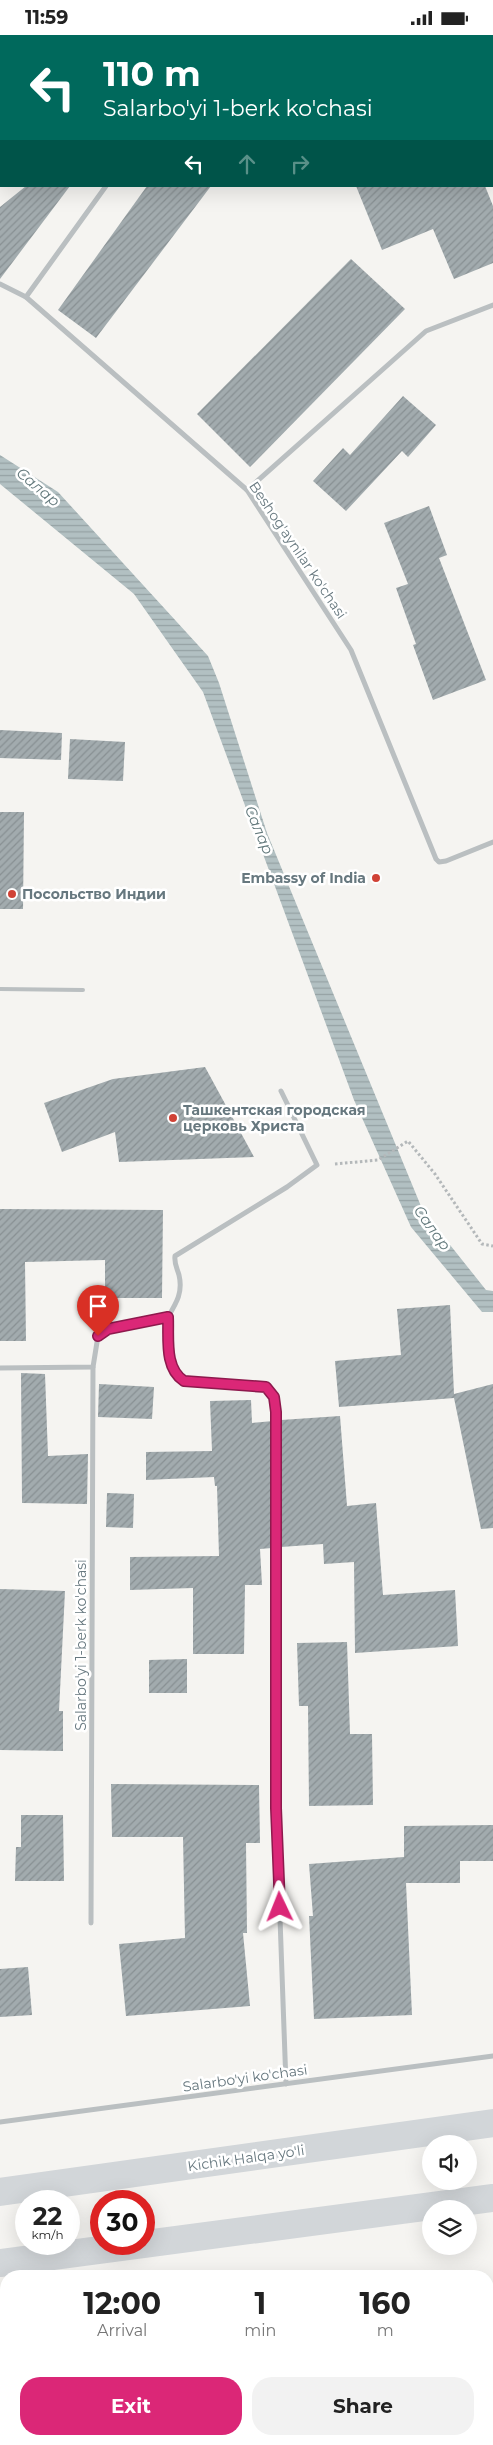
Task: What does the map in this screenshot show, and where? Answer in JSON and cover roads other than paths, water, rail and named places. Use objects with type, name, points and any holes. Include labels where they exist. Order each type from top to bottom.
[{"type":"highway","name":"Kichik Halqa yo'li","points":[[0,2192],[493,2123]]},
{"type":"highway","points":[[0,2263],[493,2198]]},
{"type":"street","points":[[26,297],[105,187]]},
{"type":"street","name":"Beshog'aynilar ko'chasi","points":[[0,284],[26,297],[247,490],[351,650],[436,859],[439,862],[446,861],[493,842]]},
{"type":"street","points":[[247,490],[426,331],[493,305]]},
{"type":"street","points":[[281,1091],[317,1165],[287,1187],[175,1256],[174,1263],[179,1276],[181,1295],[168,1317],[170,1366],[177,1377],[184,1381],[266,1387],[274,1397],[276,1412],[276,1808],[286,2083]]},
{"type":"street","name":"Salarbo'yi 1-berk ko'chasi","points":[[91,1923],[93,1367],[98,1336],[108,1329],[168,1317]]},
{"type":"street","points":[[0,1368],[93,1367]]},
{"type":"street","name":"Salarbo'yi ko'chasi","points":[[0,2122],[493,2056]]},
{"type":"lane","points":[[0,989],[83,990]]},
{"type":"water","name":"Салар","points":[[0,455],[58,492],[208,656],[219,683],[267,833],[423,1211],[486,1290],[493,1291],[493,1312],[482,1312],[411,1227],[354,1100],[203,692],[134,594],[0,484]]},
{"type":"place","name":"Embassy of India","points":[[376,878]]},
{"type":"place","name":"Посольство Индии","points":[[12,894]]},
{"type":"place","name":"Ташкентская городская церковь Христа","points":[[173,1118]]}]
